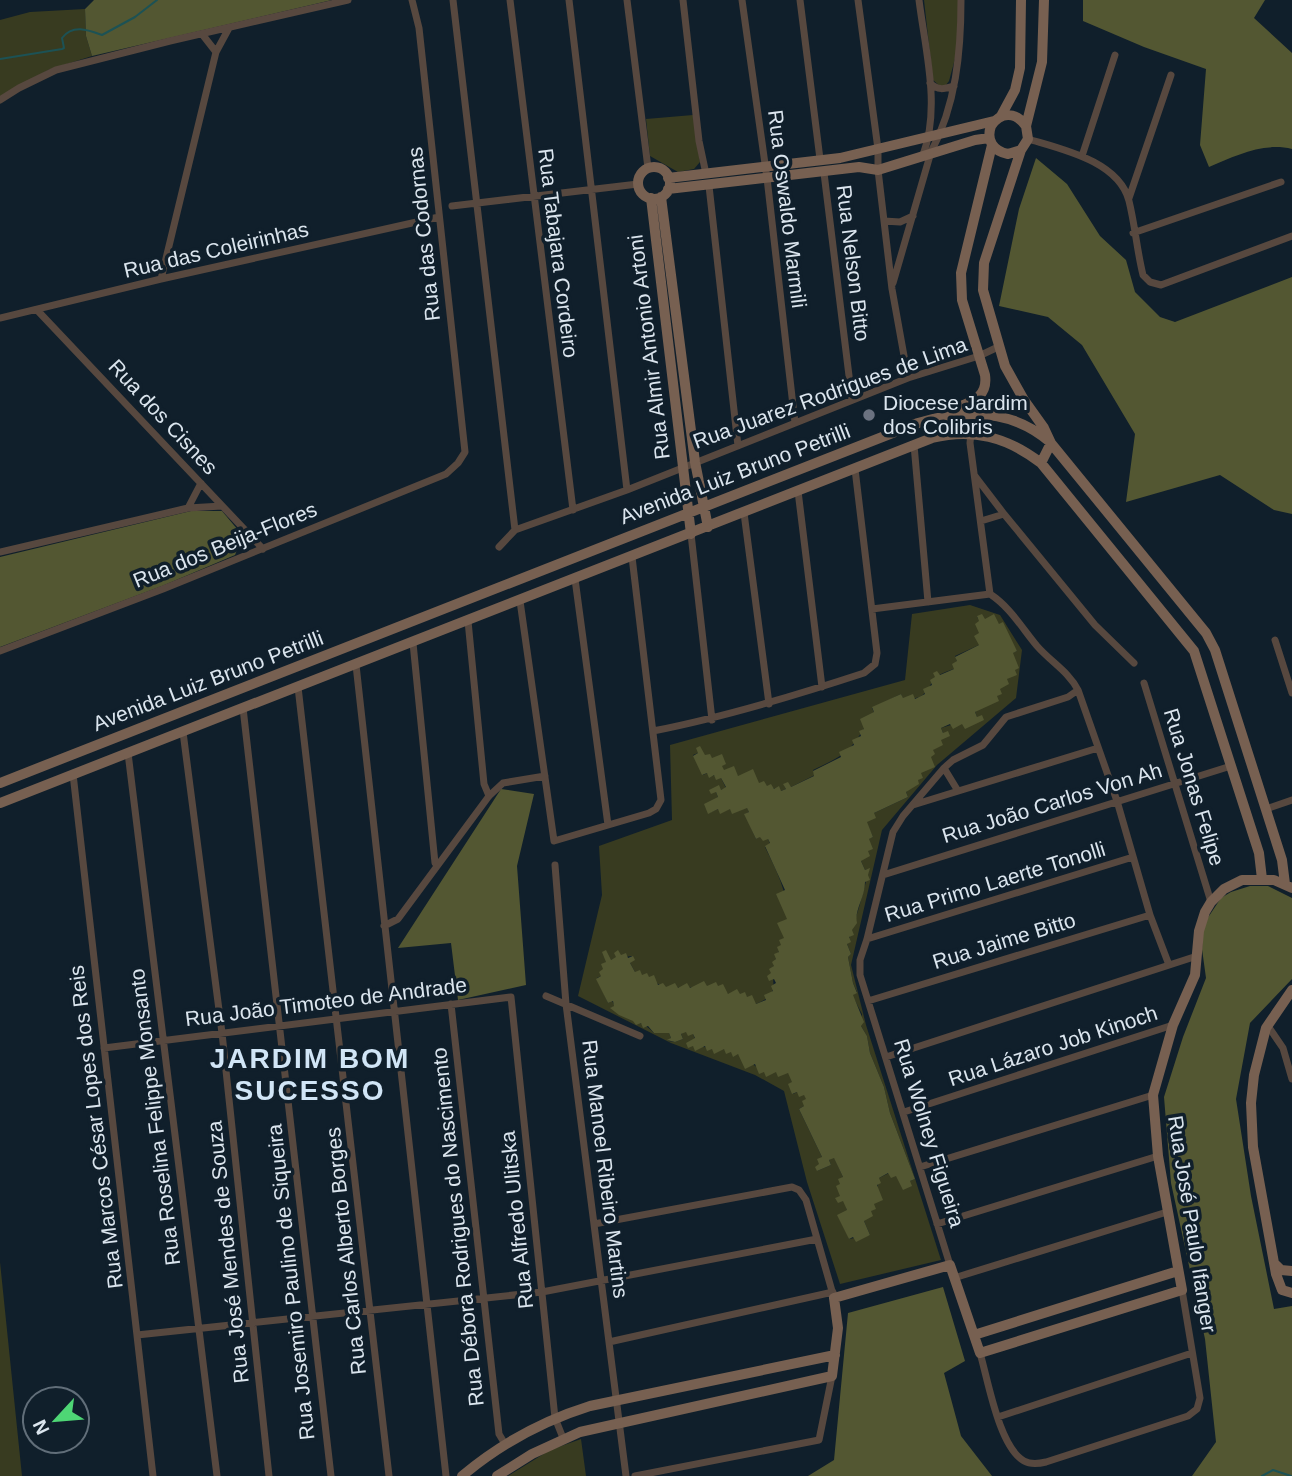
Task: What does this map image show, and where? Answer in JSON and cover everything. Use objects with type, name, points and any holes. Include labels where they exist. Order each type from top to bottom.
[{"type":"main road","points":[[935,418],[981,396],[986,381],[960,288],[961,273],[990,141],[989,132],[1015,90],[1020,68],[1021,0]]},
{"type":"main road","points":[[1041,463],[1051,443],[1005,366],[983,290],[982,272],[1021,150],[1028,139],[1026,126],[1042,62],[1045,0]]},
{"type":"main road","points":[[662,190],[706,174],[840,158],[998,118],[1018,117],[1026,126]]},
{"type":"main road","points":[[662,190],[658,167],[648,168],[640,174],[638,184],[642,193],[859,167],[878,170],[975,139],[990,141],[996,150],[1008,154],[1021,150]]},
{"type":"main road","name":"Rua Almir Antonio Artoni","points":[[662,190],[695,462],[708,527]]},
{"type":"main road","name":"Rua Almir Antonio Artoni","points":[[662,190],[682,467],[691,534]]},
{"type":"main road","name":"Avenida Luiz Bruno Petrilli","points":[[0,783],[825,459],[935,418],[977,412],[995,414],[1030,428],[1051,443],[1206,633],[1215,650],[1285,868],[1288,886]]},
{"type":"main road","name":"Avenida Luiz Bruno Petrilli","points":[[0,803],[914,445],[950,434],[971,433],[1015,446],[1041,463],[1189,643],[1198,659],[1259,853],[1262,878]]},
{"type":"main road","points":[[825,459],[831,478]]},
{"type":"main road","points":[[1189,643],[1206,633]]},
{"type":"main road","points":[[276,696],[272,691],[273,683],[314,667],[321,658]]},
{"type":"main road","points":[[253,684],[267,686],[266,695],[261,702]]},
{"type":"main road","points":[[1230,764],[1238,757],[1249,757]]},
{"type":"main road","points":[[1247,816],[1266,809]]},
{"type":"main road","points":[[1211,902],[1242,880],[1262,878],[1288,886]]},
{"type":"main road","name":"Rua José Paulo Ifanger","points":[[1182,1290],[1158,1156],[1153,1095],[1173,1025],[1195,975],[1201,921],[1211,902]]},
{"type":"main road","points":[[1290,1292],[1279,1284],[1251,1128],[1254,1075],[1268,1026],[1292,990]]},
{"type":"main road","points":[[497,1476],[563,1438],[619,1422],[832,1376],[838,1328],[834,1295],[950,1265]]},
{"type":"main road","name":"Rua Wolney Figueira","points":[[950,1265],[980,1353]]},
{"type":"main road","points":[[1276,1265],[1281,1270],[1292,1271]]},
{"type":"main road","points":[[974,1335],[1178,1271]]},
{"type":"main road","points":[[1290,1292],[1287,1284],[1292,1277]]},
{"type":"main road","points":[[980,1353],[1182,1290]]},
{"type":"main road","points":[[462,1476],[505,1444],[555,1418],[590,1406],[835,1355]]},
{"type":"street","points":[[0,100],[56,70],[348,0]]},
{"type":"street","name":"Rua das Codornas","points":[[412,0],[419,28],[465,452],[458,463]]},
{"type":"street","points":[[453,0],[516,530],[499,547]]},
{"type":"street","name":"Rua Tabajara Cordeiro","points":[[510,0],[573,510]]},
{"type":"street","points":[[569,0],[627,491]]},
{"type":"street","points":[[627,0],[648,168]]},
{"type":"street","points":[[683,0],[699,141],[706,174]]},
{"type":"street","name":"Rua Oswaldo Marmili","points":[[742,0],[767,178],[795,423]]},
{"type":"street","name":"Rua Nelson Bitto","points":[[800,0],[820,159]]},
{"type":"street","points":[[858,0],[878,149],[892,289],[908,378]]},
{"type":"street","points":[[919,0],[935,135]]},
{"type":"street","points":[[892,289],[927,154],[954,86],[961,39],[961,0]]},
{"type":"street","points":[[160,279],[216,52],[229,28]]},
{"type":"street","points":[[202,34],[216,52]]},
{"type":"street","points":[[1082,156],[1115,55]]},
{"type":"street","points":[[1171,75],[1129,198],[1133,233],[1143,275],[1150,282],[1161,285],[1292,236]]},
{"type":"street","points":[[930,83],[935,89],[954,86]]},
{"type":"street","points":[[1028,139],[1082,156],[1112,174],[1129,198]]},
{"type":"street","name":"Rua Nelson Bitto","points":[[824,173],[852,400]]},
{"type":"street","points":[[1133,233],[1281,182]]},
{"type":"street","points":[[452,206],[638,184]]},
{"type":"street","points":[[709,186],[738,446]]},
{"type":"street","points":[[884,221],[900,222],[913,216]]},
{"type":"street","name":"Rua das Coleirinhas","points":[[0,318],[160,279],[439,217]]},
{"type":"street","name":"Rua dos Cisnes","points":[[37,310],[263,549]]},
{"type":"street","name":"Rua Juarez Rodrigues de Lima","points":[[516,530],[627,491],[908,378],[979,356],[998,347]]},
{"type":"street","points":[[971,433],[989,594]]},
{"type":"street","points":[[914,445],[928,602]]},
{"type":"street","name":"Rua dos Beija-Flores","points":[[0,651],[263,549],[446,474],[458,463]]},
{"type":"street","points":[[653,731],[712,720],[769,704],[867,672],[875,664],[877,653],[855,469]]},
{"type":"street","points":[[974,475],[1095,625],[1134,663]]},
{"type":"street","points":[[188,508],[201,483]]},
{"type":"street","points":[[798,491],[821,687]]},
{"type":"street","points":[[0,552],[188,508],[222,506]]},
{"type":"street","points":[[744,513],[769,704]]},
{"type":"street","points":[[981,521],[1004,514]]},
{"type":"street","points":[[691,534],[712,720]]},
{"type":"street","points":[[520,601],[554,841],[649,813],[661,800],[632,557]]},
{"type":"street","points":[[575,579],[608,825]]},
{"type":"street","points":[[872,609],[989,594],[1002,602],[1039,649],[1073,679],[1117,801],[1150,915],[1169,965]]},
{"type":"street","points":[[468,621],[484,784],[489,796]]},
{"type":"street","points":[[1275,640],[1292,693]]},
{"type":"street","points":[[412,643],[435,863],[438,865]]},
{"type":"street","points":[[356,665],[446,1476]]},
{"type":"street","name":"Rua Jonas Felipe","points":[[1144,683],[1211,902]]},
{"type":"street","name":"Rua Carlos Alberto Borges","points":[[298,687],[389,1476]]},
{"type":"street","name":"Rua Wolney Figueira","points":[[950,1265],[867,1000],[860,975],[860,960],[893,832],[913,805],[944,768],[953,760],[983,745],[1006,717],[1069,697],[1078,690]]},
{"type":"street","name":"Rua Josemiro Paulino de Siqueira","points":[[243,708],[331,1476]]},
{"type":"street","name":"Rua José Mendes de Souza","points":[[183,732],[222,1033],[269,1476]]},
{"type":"street","points":[[913,805],[1098,748]]},
{"type":"street","name":"Rua Roselina Felippe Monsanto","points":[[128,753],[217,1476]]},
{"type":"street","name":"Rua João Carlos Von Ah","points":[[883,875],[1230,764]]},
{"type":"street","points":[[944,768],[958,791]]},
{"type":"street","name":"Rua Marcos César Lopes dos Reis","points":[[73,774],[153,1476]]},
{"type":"street","points":[[384,926],[398,919],[489,796],[503,783],[545,776]]},
{"type":"street","points":[[1266,809],[1292,800]]},
{"type":"street","name":"Rua Primo Laerte Tonolli","points":[[867,939],[1133,857]]},
{"type":"street","name":"Rua Manoel Ribeiro Martins","points":[[555,865],[566,1004],[626,1476]]},
{"type":"street","name":"Rua Jaime Bitto","points":[[867,1000],[1150,915]]},
{"type":"street","points":[[886,1057],[1197,956]]},
{"type":"street","points":[[546,996],[640,1036]]},
{"type":"street","name":"Rua João Timoteo de Andrade","points":[[104,1048],[511,997]]},
{"type":"street","name":"Rua Alfredo Ulitska","points":[[511,997],[555,1418],[563,1438]]},
{"type":"street","name":"Rua Débora Rodrigues do Nascimento","points":[[451,1004],[499,1434],[505,1444]]},
{"type":"street","name":"Rua Lázaro Job Kinoch","points":[[904,1112],[1173,1025]]},
{"type":"street","points":[[1268,1026],[1283,1048],[1292,1079]]},
{"type":"street","points":[[920,1167],[1153,1095]]},
{"type":"street","points":[[937,1224],[1158,1156]]},
{"type":"street","points":[[594,1224],[789,1186],[802,1193],[806,1200],[834,1295],[609,1342]]},
{"type":"street","points":[[954,1278],[1167,1212]]},
{"type":"street","points":[[137,1335],[542,1292],[817,1239]]},
{"type":"street","name":"Rua José Paulo Ifanger","points":[[1032,1464],[1046,1462],[1188,1416],[1197,1409],[1200,1398],[1182,1290]]},
{"type":"street","name":"Rua Wolney Figueira","points":[[980,1353],[998,1417],[1011,1447],[1019,1457],[1032,1464]]},
{"type":"street","points":[[998,1417],[1192,1353]]},
{"type":"street","points":[[635,1476],[819,1440],[832,1376]]},
{"type":"green space","points":[[94,0],[332,0],[92,56],[86,36],[85,9]]},
{"type":"green space","points":[[924,0],[959,0],[959,44],[949,81],[941,87],[933,80]]},
{"type":"green space","points":[[1083,0],[1265,0],[1254,18],[1292,53],[1292,149],[1260,149],[1209,167],[1200,145],[1206,69],[1083,21]]},
{"type":"green space","points":[[85,9],[86,36],[92,56],[48,70],[0,98],[0,20],[30,12]]},
{"type":"green space","points":[[693,115],[700,162],[694,169],[678,172],[650,156],[646,119]]},
{"type":"green space","points":[[1036,158],[1067,184],[1100,236],[1126,260],[1135,292],[1160,317],[1175,322],[1292,277],[1292,514],[1274,510],[1220,475],[1126,502],[1135,434],[1082,345],[1048,317],[999,306],[1019,209]]},
{"type":"green space","points":[[191,511],[222,511],[243,536],[235,555],[162,586],[0,647],[0,557]]},
{"type":"green space","points":[[970,605],[1000,615],[1022,650],[1016,698],[937,765],[882,830],[851,965],[866,1025],[941,1260],[840,1284],[807,1182],[784,1091],[755,1075],[671,1043],[578,996],[602,895],[599,846],[672,820],[670,745],[905,680],[912,614]],"holes":[[[977,617],[999,624],[1017,651],[1012,653],[1014,670],[999,689],[997,696],[975,712],[977,717],[941,728],[943,733],[906,792],[908,797],[874,813],[866,822],[873,837],[868,839],[868,851],[861,861],[865,870],[869,869],[847,944],[857,992],[852,995],[862,1014],[861,1026],[867,1036],[890,1113],[915,1179],[910,1181],[889,1173],[879,1178],[874,1204],[864,1221],[870,1235],[849,1239],[848,1213],[842,1190],[843,1177],[834,1157],[829,1160],[831,1165],[817,1171],[822,1157],[799,1109],[807,1099],[804,1094],[793,1094],[793,1082],[788,1072],[764,1072],[738,1054],[724,1049],[693,1046],[693,1034],[686,1031],[681,1034],[683,1039],[668,1041],[671,1038],[669,1033],[654,1033],[611,1008],[615,1006],[612,1001],[608,1003],[597,978],[601,976],[606,962],[632,956],[630,963],[635,972],[666,988],[718,987],[728,994],[747,997],[756,1004],[769,996],[773,988],[774,965],[787,927],[784,892],[765,847],[770,844],[768,839],[761,836],[756,839],[745,814],[749,812],[747,807],[718,809],[709,813],[718,797],[716,792],[726,788],[721,778],[707,773],[703,775],[693,755],[698,753],[712,758],[724,771],[781,791],[786,789],[784,785],[791,787],[815,775],[813,770],[850,748],[874,712],[872,708],[901,694],[903,699],[919,697],[936,677],[954,669],[957,661],[955,656],[979,645],[980,621]]]},
{"type":"green space","points":[[982,614],[985,619],[994,614],[999,624],[1003,622],[1017,651],[1013,653],[1019,668],[1015,670],[1017,675],[1007,679],[1009,684],[1000,689],[1002,694],[997,696],[999,701],[975,712],[977,717],[982,715],[984,720],[965,729],[962,724],[953,729],[950,724],[941,728],[943,733],[948,731],[950,736],[941,740],[943,745],[933,750],[935,754],[931,757],[935,767],[921,773],[923,778],[918,780],[919,784],[906,792],[908,797],[874,813],[876,818],[867,822],[873,837],[869,839],[873,849],[868,851],[870,856],[861,861],[865,870],[870,868],[870,880],[865,882],[857,923],[852,930],[854,935],[849,937],[851,942],[847,944],[857,993],[853,995],[864,1022],[861,1026],[884,1087],[890,1113],[915,1179],[910,1181],[912,1186],[903,1190],[896,1176],[891,1178],[888,1173],[879,1178],[881,1183],[877,1185],[883,1200],[874,1204],[876,1209],[871,1211],[873,1216],[864,1221],[870,1235],[856,1242],[853,1237],[849,1239],[837,1215],[847,1210],[843,1201],[838,1203],[835,1198],[840,1196],[836,1186],[840,1184],[838,1179],[843,1177],[834,1158],[829,1160],[831,1165],[817,1171],[817,1159],[822,1157],[799,1109],[804,1106],[802,1101],[806,1099],[804,1095],[799,1097],[797,1092],[792,1094],[788,1084],[792,1082],[788,1073],[778,1077],[776,1072],[766,1077],[764,1072],[759,1074],[755,1064],[745,1069],[738,1054],[733,1057],[731,1052],[726,1054],[724,1049],[714,1054],[712,1049],[707,1051],[705,1046],[695,1051],[693,1046],[688,1048],[686,1043],[695,1038],[693,1034],[681,1034],[683,1039],[675,1042],[667,1040],[671,1038],[669,1033],[654,1033],[648,1026],[643,1028],[641,1023],[636,1025],[610,1008],[614,1006],[613,1001],[608,1003],[596,979],[601,976],[601,964],[606,962],[602,952],[606,950],[611,960],[616,957],[614,953],[618,950],[621,955],[626,953],[628,958],[633,956],[635,960],[630,963],[635,972],[640,970],[642,975],[647,973],[649,977],[654,975],[658,985],[663,983],[666,987],[675,983],[678,988],[687,983],[690,988],[704,981],[707,986],[716,982],[718,986],[723,984],[728,994],[737,989],[740,994],[745,992],[747,997],[752,995],[756,1004],[766,1000],[764,995],[773,991],[771,986],[776,983],[774,979],[769,981],[769,969],[774,966],[774,954],[779,952],[779,940],[784,938],[777,923],[787,919],[776,894],[785,890],[765,846],[770,843],[768,839],[756,839],[744,814],[749,812],[747,808],[732,814],[730,809],[720,814],[718,809],[708,814],[704,804],[718,797],[716,792],[711,794],[709,790],[719,785],[721,790],[726,787],[721,778],[716,780],[714,775],[709,778],[707,773],[702,775],[693,756],[698,753],[696,748],[700,746],[705,755],[710,754],[712,758],[722,754],[726,764],[722,766],[724,770],[734,766],[738,776],[753,769],[759,783],[764,781],[774,789],[779,786],[781,791],[786,789],[783,784],[788,782],[791,787],[814,776],[813,771],[841,757],[839,752],[854,745],[852,740],[861,736],[859,731],[864,729],[860,719],[874,712],[872,707],[901,694],[903,698],[913,694],[915,699],[925,694],[923,689],[932,685],[930,680],[935,677],[933,673],[937,671],[940,675],[954,669],[952,664],[957,661],[955,657],[979,645],[974,636],[979,633],[975,624],[979,621],[977,616]]},
{"type":"green space","points":[[501,789],[534,794],[517,866],[526,985],[458,1000],[451,943],[398,948]]},
{"type":"green space","points":[[1250,886],[1268,886],[1292,898],[1292,979],[1250,1023],[1236,1099],[1251,1196],[1274,1309],[1292,1306],[1292,1476],[1192,1476],[1216,1442],[1205,1339],[1171,1183],[1164,1097],[1206,978],[1202,949],[1207,919],[1221,898]]},
{"type":"green space","points":[[0,1262],[22,1476],[0,1476]]},
{"type":"green space","points":[[943,1287],[965,1361],[944,1373],[961,1436],[992,1476],[808,1476],[834,1460],[848,1313]]},
{"type":"green space","points":[[581,1439],[586,1476],[508,1476],[550,1450]]},
{"type":"waterway","points":[[0,59],[62,49],[62,38],[71,31],[86,30],[102,35],[135,17],[157,0]]},
{"type":"waterway","points":[[1262,1476],[1273,1470],[1291,1476]]},
{"type":"place","name":"Diocese Jardim dos Colibris","points":[[869,415]]},
{"type":"district","name":"JARDIM BOM SUCESSO","points":[[310,1074]]}]
